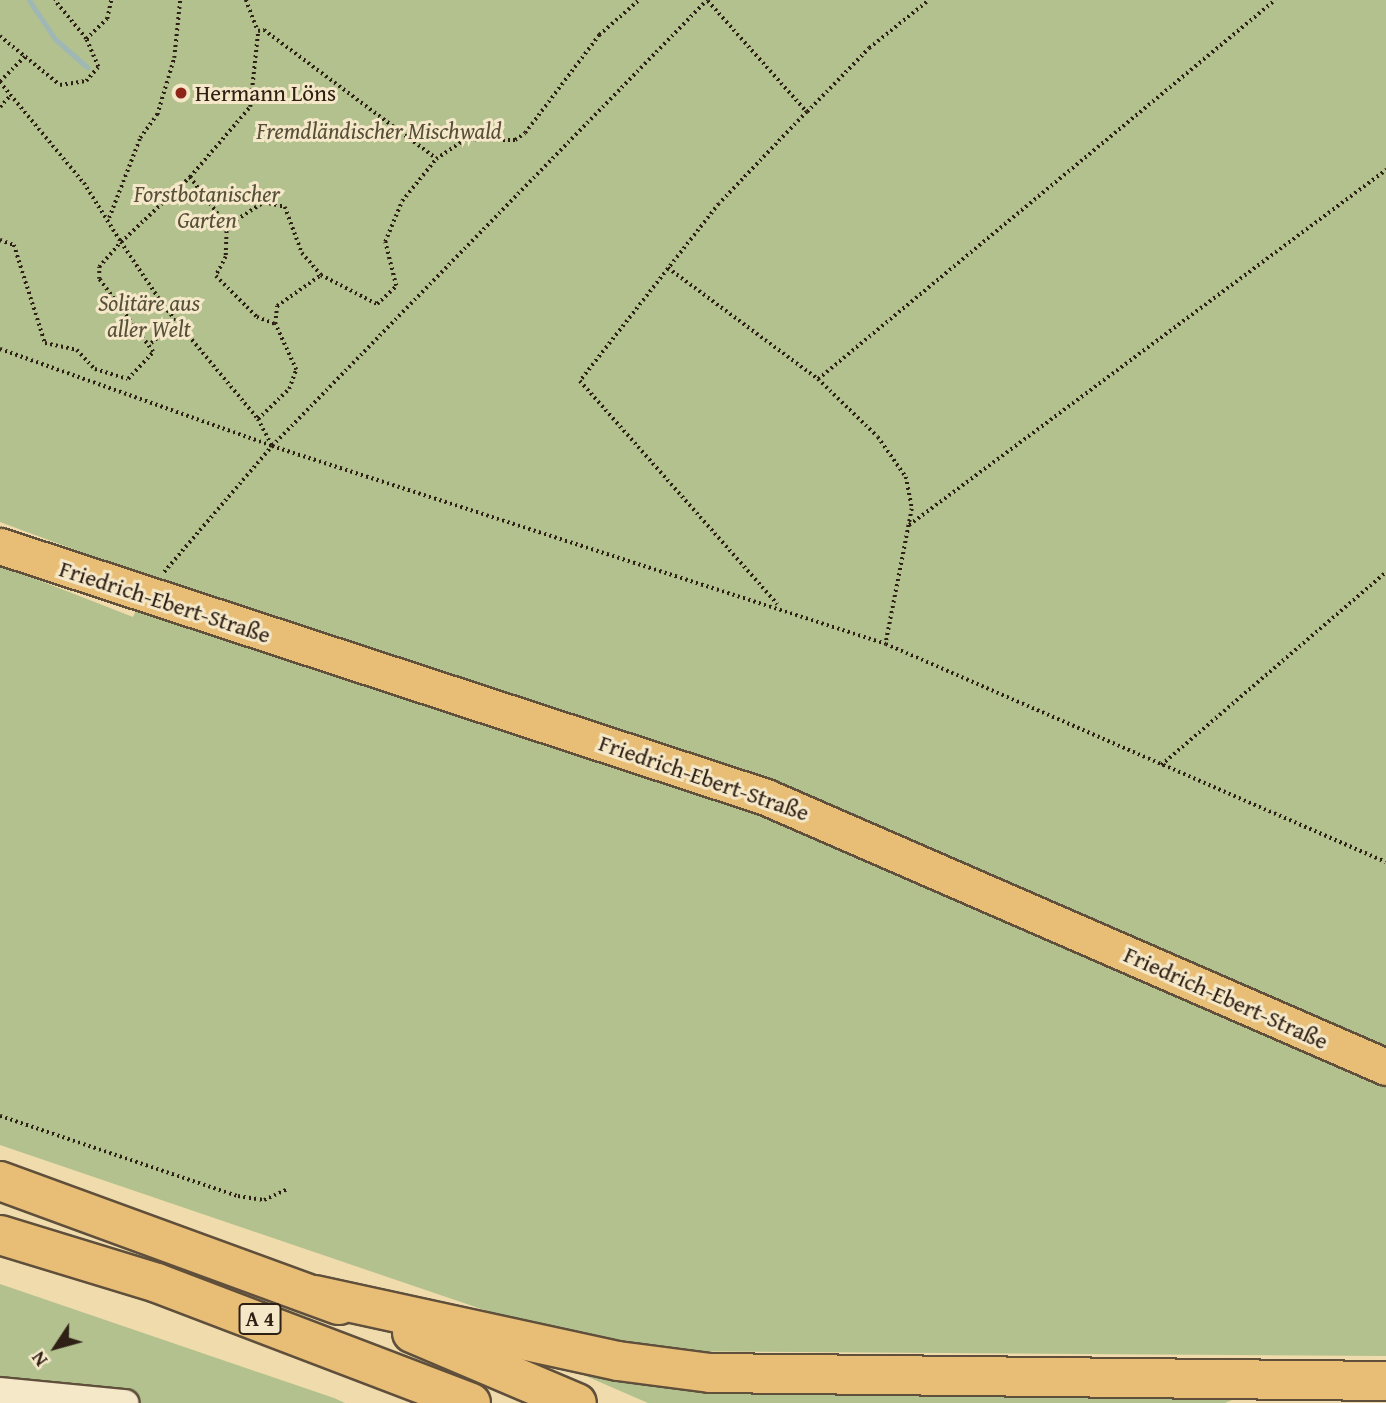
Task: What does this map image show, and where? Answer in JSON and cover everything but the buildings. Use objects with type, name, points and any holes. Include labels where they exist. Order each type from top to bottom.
[{"type":"highway","name":"A 4","points":[[0,1181],[315,1295],[577,1403]]},
{"type":"highway","name":"A 4","points":[[0,1235],[271,1324],[471,1403]]},
{"type":"highway","points":[[44,1248],[163,1310],[394,1400]]},
{"type":"highway","points":[[315,1295],[618,1361],[710,1373],[1386,1381]]},
{"type":"highway","points":[[1297,1403],[1379,1403]]},
{"type":"main road","name":"Friedrich-Ebert-Straße","points":[[0,546],[145,598],[766,797],[1386,1068]]},
{"type":"lane","points":[[0,1391],[125,1403]]},
{"type":"path","points":[[0,36],[61,85],[86,82],[97,67],[86,39],[54,0]]},
{"type":"path","points":[[86,39],[107,19],[111,0]]},
{"type":"path","points":[[109,218],[140,138],[157,115],[174,58],[180,0]]},
{"type":"path","points":[[0,240],[14,244],[45,343],[78,350],[95,369],[128,379],[153,352],[151,343],[99,279],[99,267],[121,242],[190,177],[250,107],[258,31],[246,0]]},
{"type":"path","points":[[227,226],[264,202],[285,207],[302,253],[321,275],[358,298],[377,304],[388,298],[396,286],[385,242],[402,201],[436,159],[464,140],[515,140],[525,133],[599,34],[639,0]]},
{"type":"path","points":[[145,598],[272,446],[707,0],[807,112]]},
{"type":"path","points":[[779,606],[580,382],[668,268],[807,112],[869,48],[929,0]]},
{"type":"path","points":[[818,380],[1275,0]]},
{"type":"path","points":[[258,31],[436,159]]},
{"type":"path","points":[[25,57],[0,82],[9,97],[109,218],[121,242],[177,322],[258,419],[272,446]]},
{"type":"path","points":[[0,107],[9,97]]},
{"type":"path","points":[[909,525],[1386,170]]},
{"type":"path","points":[[190,177],[227,226],[226,257],[216,276],[257,317],[275,324]]},
{"type":"path","points":[[668,268],[818,380],[878,437],[906,477],[909,525],[886,644]]},
{"type":"path","points":[[258,419],[284,395],[296,370],[275,324],[277,306],[321,275]]},
{"type":"path","points":[[151,343],[177,322]]},
{"type":"path","points":[[0,349],[272,446],[779,606],[886,644],[1386,862]]},
{"type":"path","points":[[1161,765],[1386,572]]},
{"type":"path","points":[[0,1116],[238,1196],[264,1200],[288,1189]]},
{"type":"green space","points":[[0,0],[1386,0],[1386,1356],[662,1351],[499,1315],[0,1145],[0,565],[133,617],[151,578],[0,522]]},
{"type":"green space","points":[[0,1284],[334,1398],[345,1403],[0,1403]]},
{"type":"green space","points":[[572,1370],[780,1390],[1248,1393],[1225,1403],[648,1403]]},
{"type":"waterway","points":[[29,0],[55,39],[87,67]]},
{"type":"place","name":"Hermann Löns","points":[[181,93]]},
{"type":"park label","name":"Fremdländischer Mischwald","points":[[379,131]]},
{"type":"park label","name":"Forstbotanischer Garten","points":[[207,207]]},
{"type":"park label","name":"Solitäre aus aller Welt","points":[[149,316]]}]
